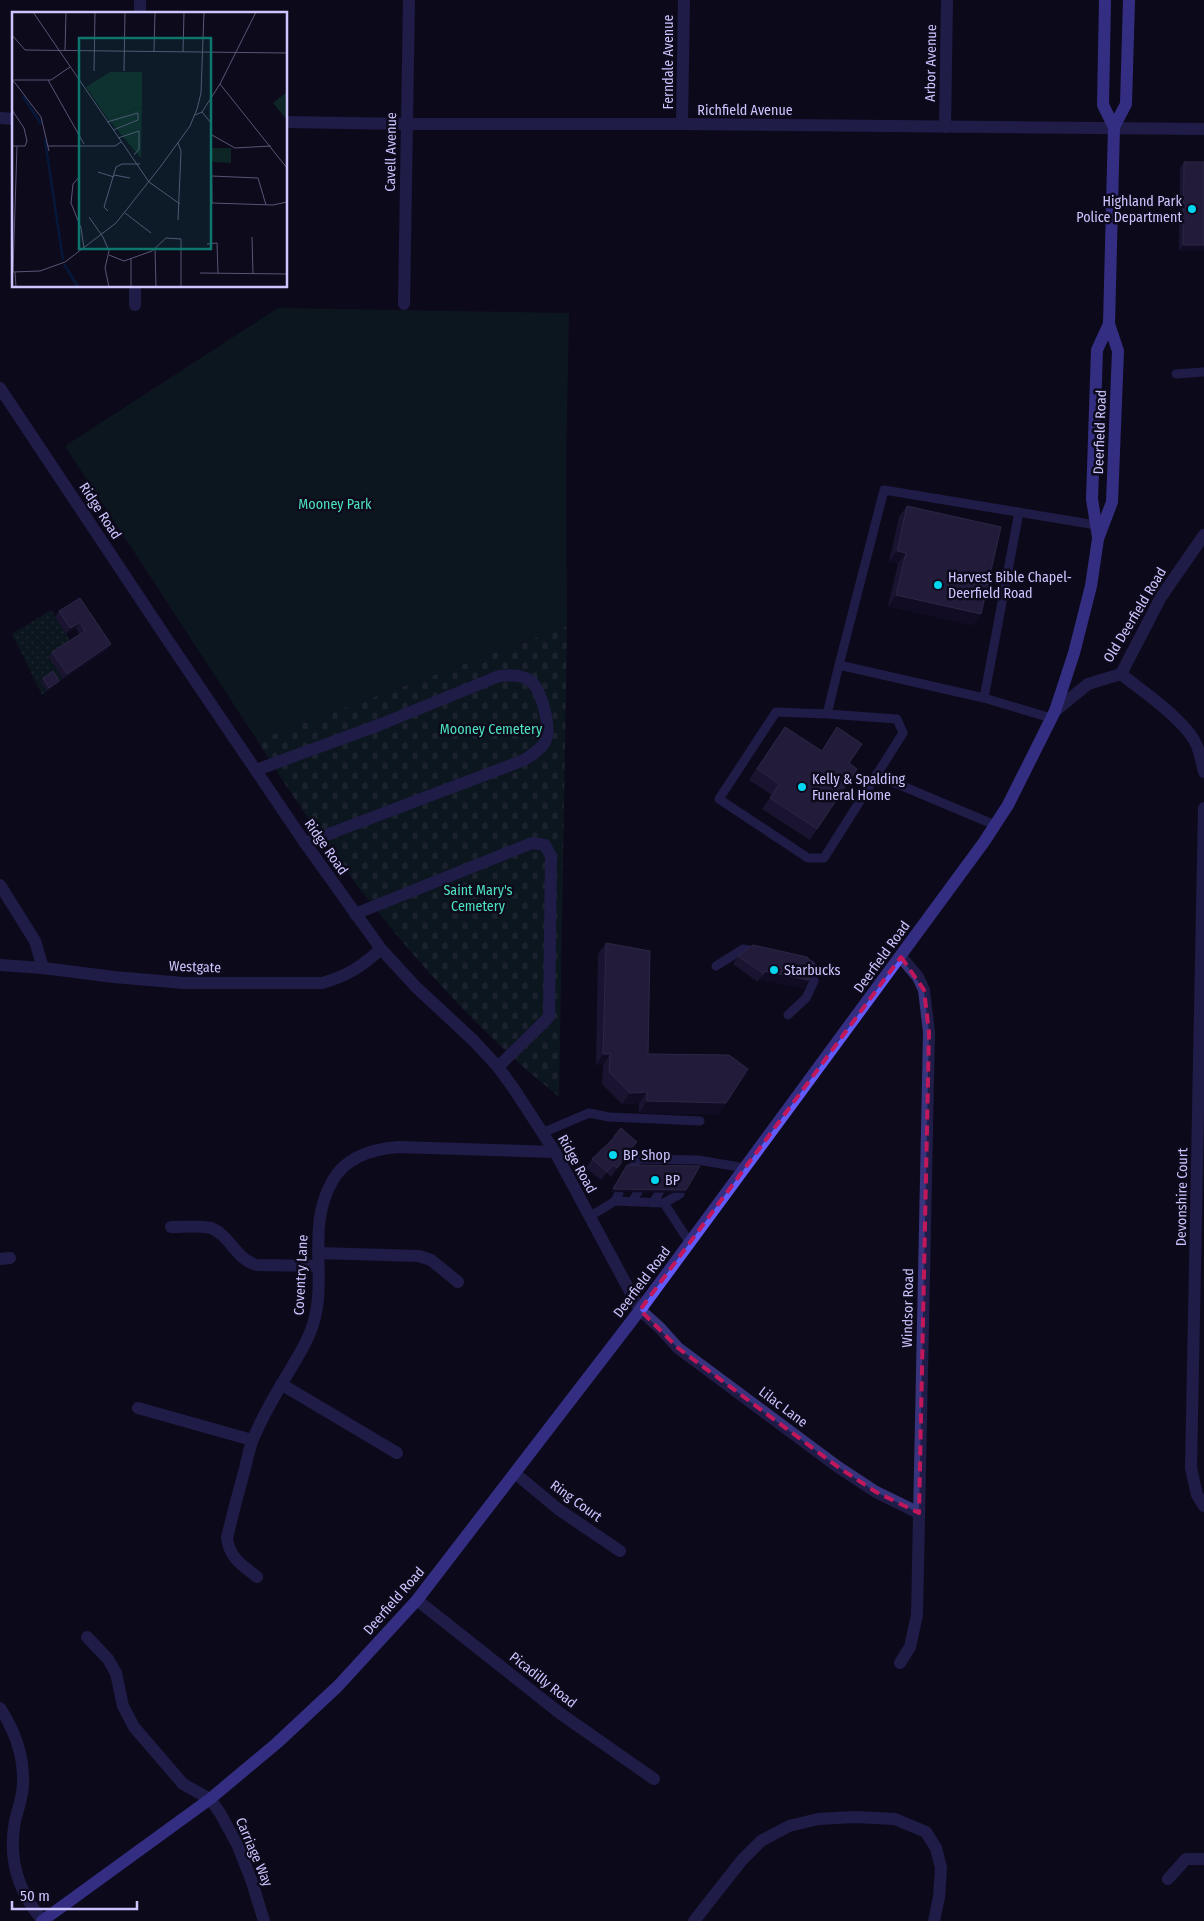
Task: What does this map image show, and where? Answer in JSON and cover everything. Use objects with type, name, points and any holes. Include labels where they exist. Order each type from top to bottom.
[{"type":"main road","name":"Deerfield Road","points":[[1105,0],[1103,105],[1114,128]]},
{"type":"main road","name":"Deerfield Road","points":[[43,1921],[210,1799],[277,1743],[338,1686],[417,1600],[516,1474],[690,1243],[901,957],[1008,805],[1053,715],[1074,653],[1091,586],[1098,539],[1112,502],[1118,351],[1109,324],[1114,128],[1126,104],[1129,0]]},
{"type":"main road","name":"Deerfield Road","points":[[1098,539],[1092,498],[1097,350],[1109,324]]},
{"type":"street","name":"Cavell Avenue","points":[[404,304],[409,0]]},
{"type":"street","name":"Ferndale Avenue","points":[[682,124],[684,0]]},
{"type":"street","name":"Arbor Avenue","points":[[945,127],[947,0]]},
{"type":"street","name":"Richfield Avenue","points":[[288,122],[1204,129]]},
{"type":"street","points":[[135,288],[135,304]]},
{"type":"street","name":"Ridge Road","points":[[0,388],[305,843],[355,914],[381,949],[416,987],[474,1041],[498,1067],[514,1089],[554,1152],[640,1310]]},
{"type":"street","name":"Old Deerfield Road","points":[[1053,715],[1088,684],[1121,674],[1160,597],[1204,535]]},
{"type":"street","points":[[256,770],[500,676],[512,674],[533,683],[545,712],[549,729],[545,742],[537,752],[524,760],[305,843]]},
{"type":"street","points":[[1121,674],[1180,722],[1197,745],[1204,772]]},
{"type":"street","name":"Devonshire Court","points":[[1204,808],[1200,1262],[1191,1468],[1197,1495],[1204,1506]]},
{"type":"street","points":[[355,914],[532,843],[545,845],[551,856],[549,1017],[498,1067]]},
{"type":"street","points":[[0,885],[35,941],[43,968]]},
{"type":"street","name":"Westgate","points":[[0,965],[183,983],[322,983],[343,977],[369,960],[381,949]]},
{"type":"street","name":"Windsor Road","points":[[900,1663],[910,1647],[918,1615],[929,1032],[924,990],[918,977],[901,957]]},
{"type":"street","name":"Coventry Lane","points":[[257,1577],[236,1560],[228,1550],[227,1538],[252,1440],[302,1351],[314,1320],[317,1293],[318,1222],[321,1206],[333,1178],[351,1161],[366,1153],[398,1147],[554,1152]]},
{"type":"street","points":[[171,1227],[209,1228],[217,1231],[247,1262],[257,1265],[318,1259],[419,1256],[431,1260],[458,1282]]},
{"type":"street","name":"Lilac Lane","points":[[640,1310],[678,1348],[838,1467],[876,1492],[919,1513]]},
{"type":"street","points":[[282,1384],[397,1453]]},
{"type":"street","points":[[138,1408],[252,1440]]},
{"type":"street","name":"Ring Court","points":[[516,1474],[558,1509],[620,1551]]},
{"type":"street","name":"Picadilly Road","points":[[417,1600],[561,1714],[654,1779]]},
{"type":"street","points":[[87,1637],[108,1659],[116,1673],[123,1706],[134,1726],[183,1784],[210,1799]]},
{"type":"street","points":[[0,1708],[16,1736],[23,1761],[23,1786],[12,1846],[16,1873],[23,1892],[32,1908],[43,1921]]},
{"type":"street","name":"Carriage Way","points":[[210,1799],[238,1846],[264,1921]]},
{"type":"street","points":[[694,1921],[742,1860],[761,1841],[789,1826],[818,1819],[854,1817],[895,1819],[926,1832],[936,1848],[941,1868],[939,1897],[934,1921]]},
{"type":"street","points":[[1168,1879],[1186,1859],[1204,1859]]},
{"type":"lane","points":[[1176,374],[1204,372]]},
{"type":"lane","points":[[827,714],[884,490],[1096,525]]},
{"type":"lane","points":[[984,698],[1019,512]]},
{"type":"lane","points":[[839,665],[1053,715]]},
{"type":"lane","points":[[776,712],[827,714],[897,719],[903,733],[824,858],[808,858],[719,799],[776,712]]},
{"type":"lane","points":[[876,776],[995,825]]},
{"type":"lane","points":[[716,966],[742,949],[768,955]]},
{"type":"lane","points":[[788,1015],[806,998],[814,981],[811,964],[803,962]]},
{"type":"lane","points":[[542,1133],[589,1112],[609,1117],[700,1121]]},
{"type":"lane","points":[[632,1168],[638,1159],[658,1159],[698,1160],[745,1168]]},
{"type":"lane","points":[[651,1169],[658,1159]]},
{"type":"lane","points":[[671,1170],[677,1160]]},
{"type":"lane","points":[[694,1169],[698,1160]]},
{"type":"lane","points":[[632,1202],[638,1192]]},
{"type":"lane","points":[[653,1203],[659,1193]]},
{"type":"lane","points":[[589,1217],[617,1197],[632,1202],[664,1203],[680,1194]]},
{"type":"lane","points":[[664,1203],[690,1243]]},
{"type":"highlighted area","points":[[901,957],[924,990],[929,1032],[919,1513],[876,1492],[838,1467],[678,1348],[640,1310]]},
{"type":"green space","name":"Mooney Park","points":[[278,308],[569,313],[566,469],[567,626],[257,740],[65,446]]},
{"type":"green space","points":[[51,610],[71,642],[49,657],[63,679],[42,695],[12,634]]},
{"type":"green space","points":[[567,626],[559,1097],[516,1061],[474,1020],[406,946],[342,866],[257,740]]},
{"type":"building","name":"Highland Park Police Department","points":[[1184,162],[1204,162],[1204,245],[1183,245]]},
{"type":"building","name":"Harvest Bible Chapel- Deerfield Road","points":[[907,506],[1001,527],[981,614],[896,595],[906,553],[897,551]]},
{"type":"building","points":[[80,598],[111,644],[67,674],[52,652],[85,631],[80,623],[70,628],[59,611]]},
{"type":"building","points":[[53,671],[59,681],[49,688],[43,678]]},
{"type":"building","name":"Kelly & Spalding Funeral Home","points":[[785,727],[822,751],[837,727],[862,744],[849,763],[857,769],[817,829],[770,798],[779,784],[757,769]]},
{"type":"building","points":[[606,943],[650,951],[648,1054],[729,1055],[748,1069],[726,1103],[647,1101],[647,1092],[630,1093],[609,1072],[610,1054],[603,1054]]},
{"type":"building","points":[[753,945],[807,957],[813,963],[814,973],[808,980],[764,971],[764,974],[738,956]]},
{"type":"building","name":"BP Shop","points":[[621,1128],[637,1142],[624,1156],[625,1158],[617,1168],[613,1165],[607,1172],[592,1159],[615,1137]]},
{"type":"building","name":"BP","points":[[627,1165],[700,1166],[686,1190],[613,1189]]},
{"type":"place","name":"Highland Park Police Department","points":[[1192,209]]},
{"type":"place","name":"Harvest Bible Chapel- Deerfield Road","points":[[938,585]]},
{"type":"place","name":"Kelly & Spalding Funeral Home","points":[[802,787]]},
{"type":"place","name":"Starbucks","points":[[774,970]]},
{"type":"place","name":"BP Shop","points":[[613,1155]]},
{"type":"place","name":"BP","points":[[655,1180]]},
{"type":"park label","name":"Mooney Cemetery","points":[[491,729]]},
{"type":"park label","name":"Saint Mary's Cemetery","points":[[478,898]]}]
